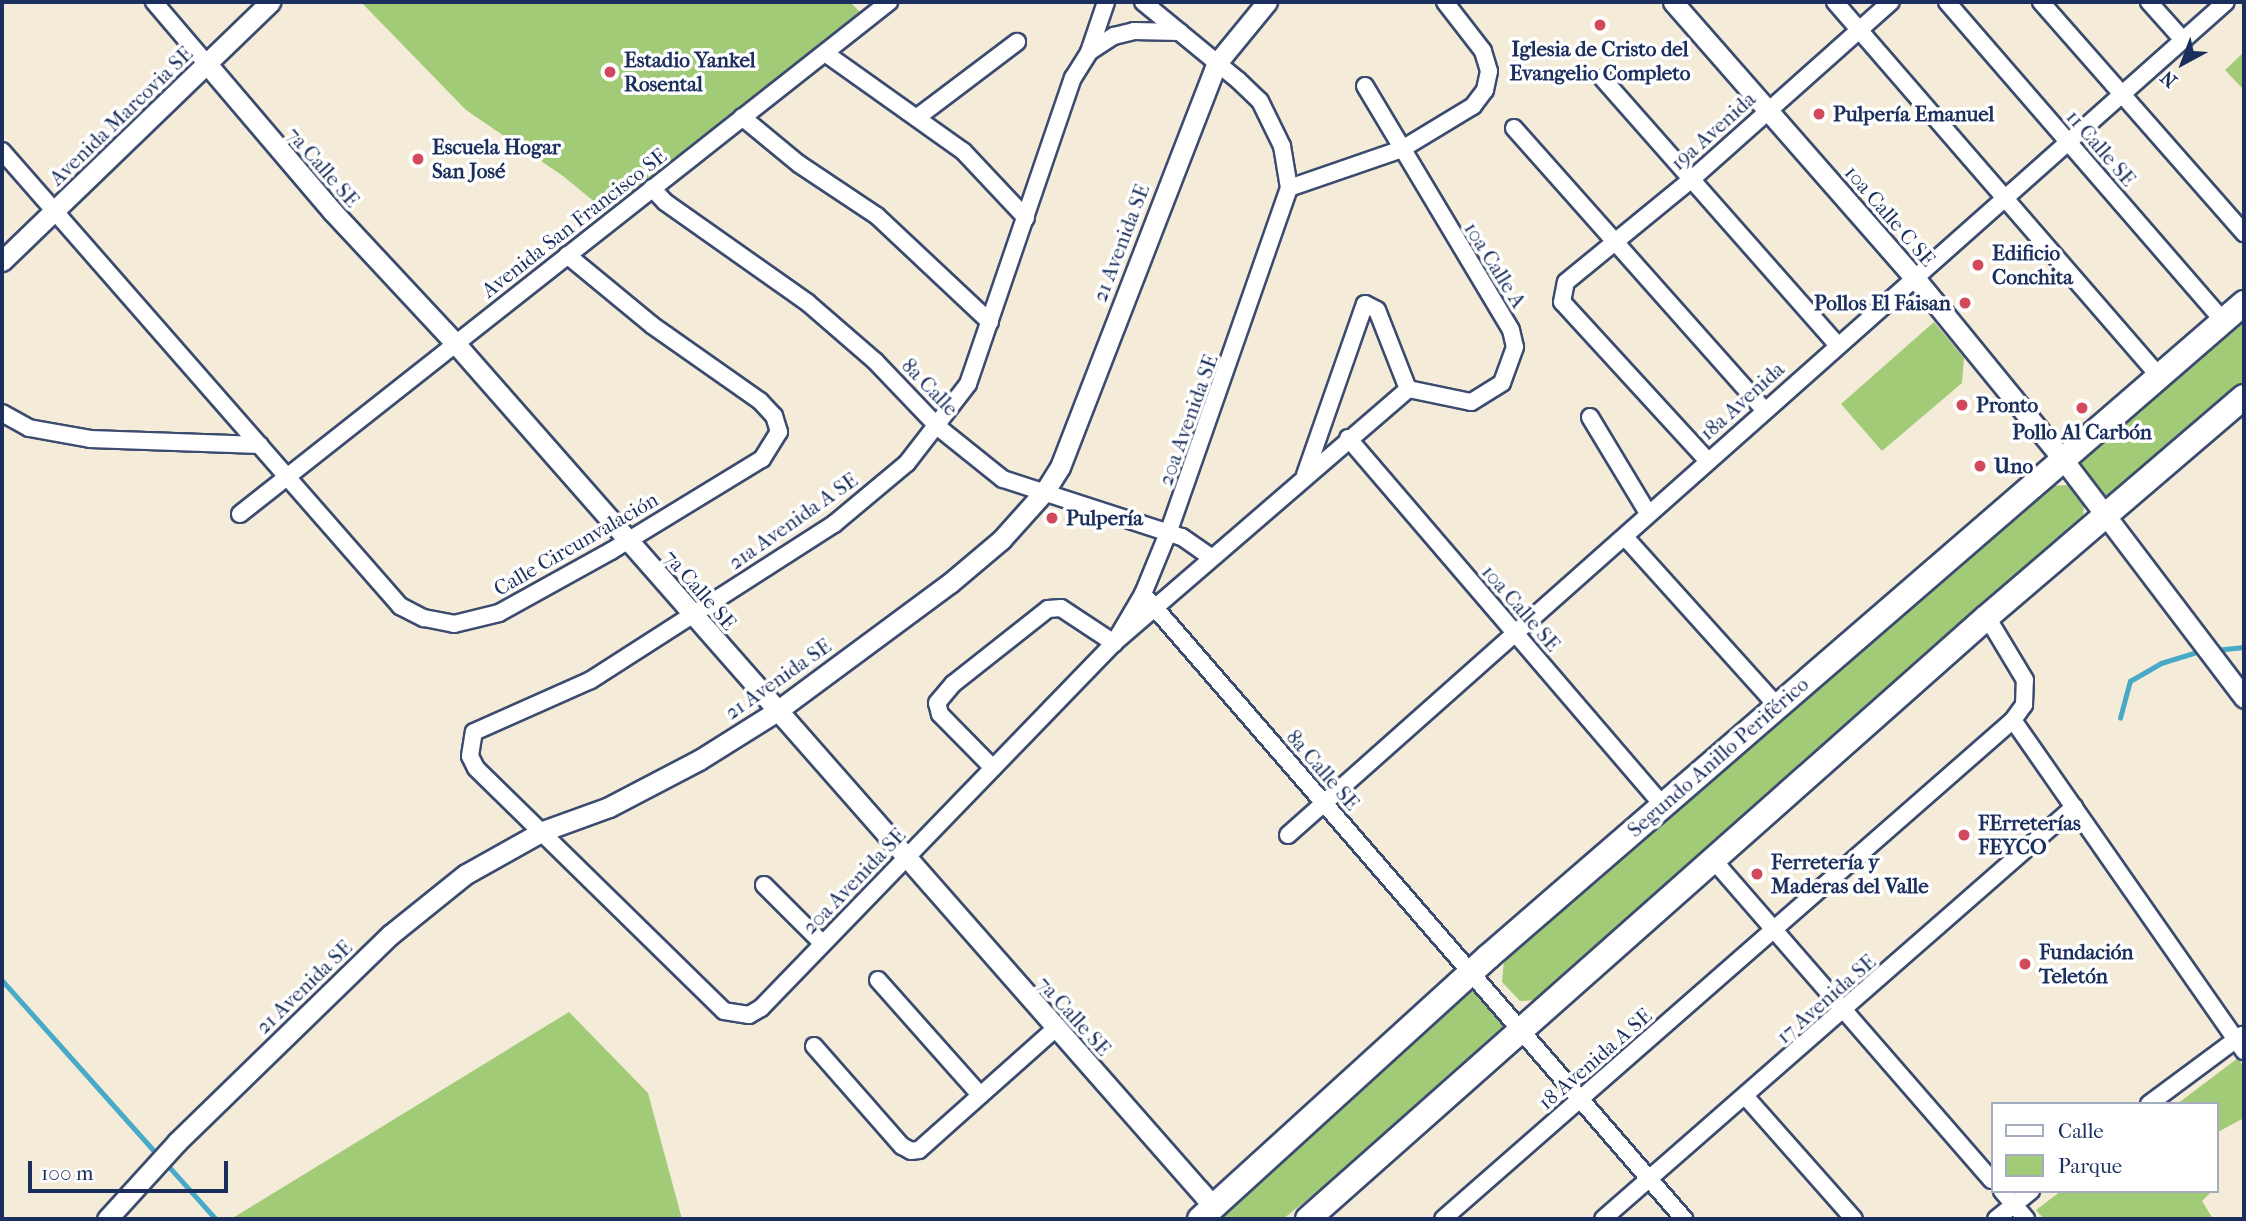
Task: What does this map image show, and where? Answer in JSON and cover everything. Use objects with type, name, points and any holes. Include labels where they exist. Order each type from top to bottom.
[{"type":"main road","name":"Segundo Anillo Periférico","points":[[1207,1213],[1471,973],[2244,303]]},
{"type":"main road","points":[[1308,1219],[1520,1031],[1716,863],[1987,617],[2244,397]]},
{"type":"street","name":"7a Calle SE","points":[[155,2],[389,276],[455,343],[690,616],[777,711],[1055,1029],[1207,1213]]},
{"type":"street","name":"Avenida Marcovia SE","points":[[2,261],[270,2]]},
{"type":"street","name":"Avenida San Francisco SE","points":[[240,514],[889,2]]},
{"type":"street","name":"21a Avenida A SE","points":[[543,831],[476,768],[470,756],[474,732],[591,680],[834,524],[907,463],[938,427],[968,384],[1073,78],[1089,52],[1106,2]]},
{"type":"street","points":[[1143,2],[1261,101],[1272,120],[1289,188],[1402,149],[1473,106],[1485,90],[1489,71],[1483,51],[1445,2]]},
{"type":"street","name":"21 Avenida SE","points":[[107,1219],[177,1142],[390,935],[466,874],[543,831],[609,807],[699,760],[777,711],[950,583],[1001,540],[1045,491],[1060,467],[1217,63],[1267,2]]},
{"type":"street","name":"10a Calle C SE","points":[[1673,2],[1915,278],[2108,514],[2244,698]]},
{"type":"street","points":[[1835,2],[2159,376]]},
{"type":"street","name":"19a Avenida","points":[[1707,460],[1562,302],[1566,282],[1692,179],[1891,2]]},
{"type":"street","name":"11 Calle SE","points":[[1947,2],[2223,321]]},
{"type":"street","points":[[2041,2],[2244,233]]},
{"type":"street","points":[[2149,2],[2183,40]]},
{"type":"street","name":"18a Avenida","points":[[1288,835],[1517,635],[1648,513],[1837,344],[2007,199],[2068,141],[2226,2]]},
{"type":"street","points":[[1089,52],[1114,36],[1134,31],[1180,32]]},
{"type":"street","points":[[919,116],[1017,42]]},
{"type":"street","points":[[825,53],[919,116],[963,151],[1026,218]]},
{"type":"street","points":[[1603,79],[1837,344]]},
{"type":"street","name":"10a Calle A","points":[[1365,86],[1511,330],[1515,347],[1502,383],[1471,402],[1408,388]]},
{"type":"street","points":[[742,117],[799,164],[877,216],[990,322]]},
{"type":"street","points":[[1514,128],[1764,410]]},
{"type":"street","name":"Calle Circunvalación","points":[[2,151],[400,606],[424,618],[454,624],[499,613],[627,541],[762,459],[779,432],[774,416],[760,401],[652,325],[567,255]]},
{"type":"street","name":"8a Calle","points":[[652,188],[664,202],[808,303],[875,361],[938,427],[1003,479],[1182,537],[1209,556]]},
{"type":"street","name":"20a Avenida SE","points":[[543,831],[713,1001],[738,1016],[761,1008],[1114,643],[1148,600],[1168,533],[1289,188]]},
{"type":"street","points":[[1148,600],[1209,556],[1305,475],[1348,438],[1408,388],[1377,310],[1368,302],[1360,311],[1305,475]]},
{"type":"street","points":[[2,413],[29,428],[90,439],[260,445]]},
{"type":"street","points":[[1590,417],[1648,513]]},
{"type":"street","name":"10a Calle SE","points":[[1348,438],[1663,805]]},
{"type":"street","points":[[1625,537],[1777,706]]},
{"type":"street","name":"8a Calle SE","points":[[1148,600],[1520,1031]]},
{"type":"street","points":[[993,768],[940,714],[937,703],[942,694],[1048,609],[1061,608],[1114,643]]},
{"type":"street","points":[[1987,617],[2025,680],[2024,705],[2013,720],[2241,1041],[2152,1102]]},
{"type":"street","name":"18 Avenida A SE","points":[[1443,1219],[2013,720]]},
{"type":"street","name":"17 Avenida SE","points":[[1604,1219],[2074,807]]},
{"type":"street","points":[[1716,863],[1990,1178]]},
{"type":"street","points":[[764,885],[823,944]]},
{"type":"street","points":[[878,980],[980,1096]]},
{"type":"street","points":[[814,1046],[902,1146],[919,1150],[1055,1029]]},
{"type":"street","points":[[1520,1031],[1684,1219]]},
{"type":"street","points":[[1746,1097],[1854,1219]]},
{"type":"street","points":[[2004,1193],[2026,1219]]},
{"type":"street","points":[[1997,1219],[2028,1193]]},
{"type":"green space","name":"Estadio Yankel Rosental","points":[[361,2],[850,2],[863,15],[608,213],[563,176],[466,110]]},
{"type":"green space","points":[[2244,52],[2244,90],[2225,70]]},
{"type":"green space","points":[[2244,305],[2244,395],[2114,509],[2071,458]]},
{"type":"green space","points":[[1934,322],[1964,358],[1962,383],[1882,451],[1841,404]]},
{"type":"green space","points":[[2068,485],[2084,501],[2083,520],[1539,1000],[1520,1001],[1502,982],[1504,960],[2050,486]]},
{"type":"green space","points":[[1471,983],[1513,1036],[1283,1219],[1209,1219]]},
{"type":"green space","points":[[569,1012],[648,1093],[682,1219],[231,1219]]},
{"type":"green space","points":[[2238,1058],[2244,1068],[2244,1118],[2218,1132],[2218,1102],[2180,1102]]},
{"type":"green space","points":[[2058,1193],[2210,1193],[2202,1201],[2213,1219],[2044,1219],[2036,1210]]},
{"type":"waterway","points":[[2215,650],[2244,647]]},
{"type":"waterway","points":[[2120,718],[2130,681],[2161,663],[2200,651]]},
{"type":"waterway","points":[[2,980],[159,1156]]},
{"type":"waterway","points":[[165,1162],[216,1219]]},
{"type":"place","name":"Iglesia de Cristo del Evangelio Completo","points":[[1600,25]]},
{"type":"place","name":"Estadio Yankel Rosental","points":[[610,72]]},
{"type":"place","name":"Pulpería Emanuel","points":[[1819,114]]},
{"type":"place","name":"Escuela Hogar San José","points":[[418,159]]},
{"type":"place","name":"Edificio Conchita","points":[[1978,265]]},
{"type":"place","name":"Pollos El Faisan","points":[[1965,303]]},
{"type":"place","name":"Pronto","points":[[1962,405]]},
{"type":"place","name":"Pollo Al Carbón","points":[[2082,408]]},
{"type":"place","name":"Uno","points":[[1980,466]]},
{"type":"place","name":"Pulpería","points":[[1052,518]]},
{"type":"place","name":"FErreterías FEYCO","points":[[1964,835]]},
{"type":"place","name":"Ferretería y Maderas del Valle","points":[[1757,874]]},
{"type":"place","name":"Fundación Teletón","points":[[2025,964]]}]
